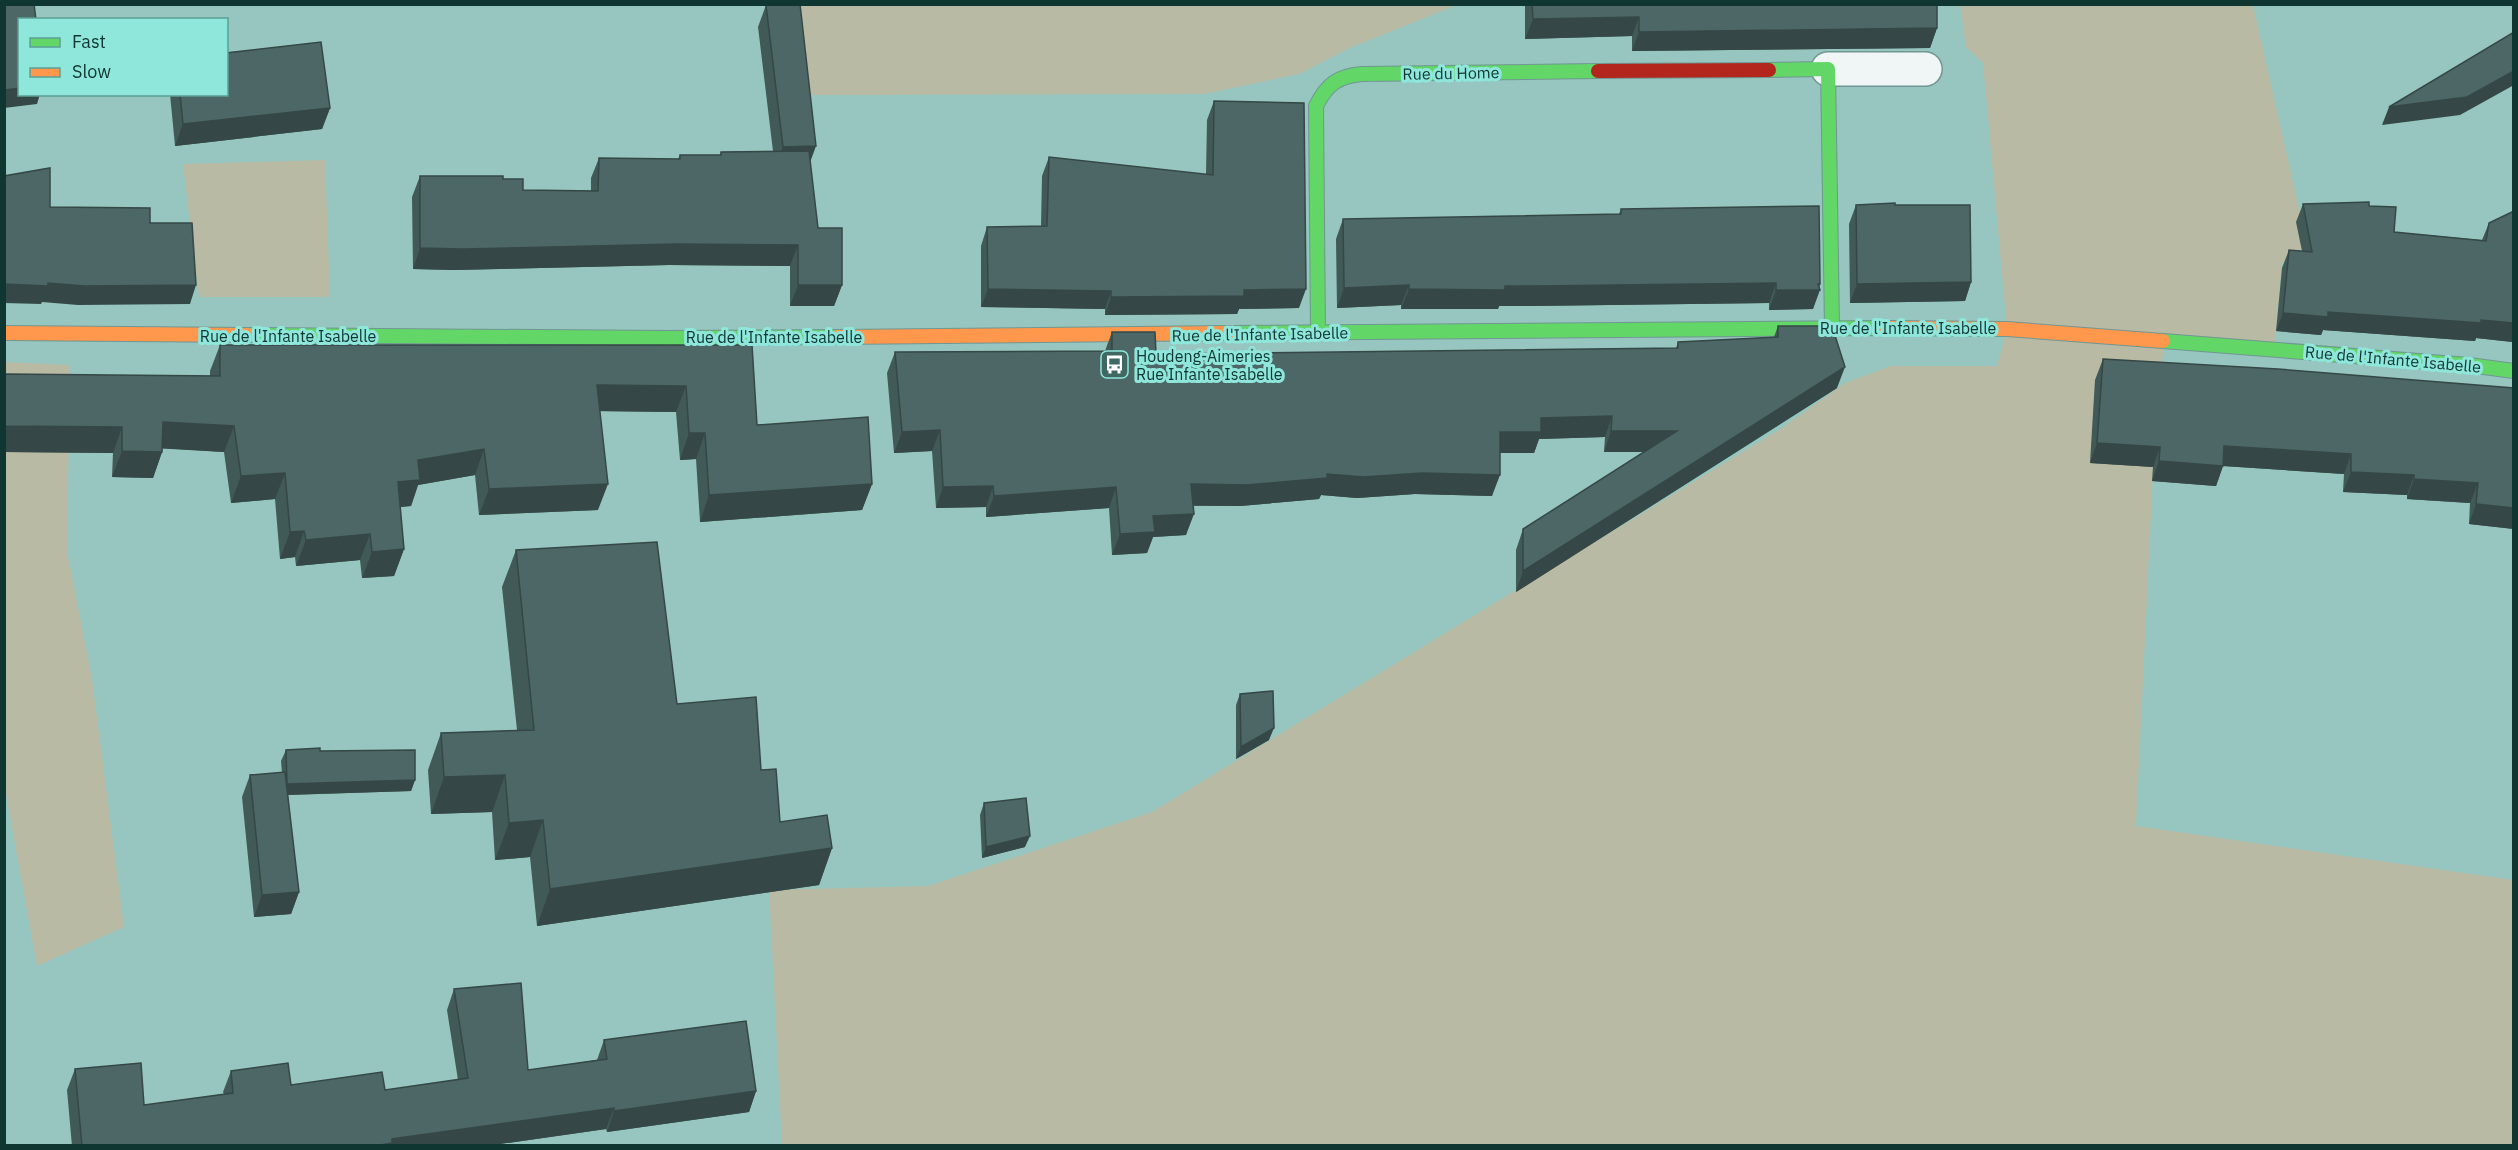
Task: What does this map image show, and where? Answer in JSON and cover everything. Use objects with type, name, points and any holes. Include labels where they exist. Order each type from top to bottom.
[{"type":"street","points":[[1828,69],[1832,328]]},
{"type":"street","name":"Rue du Home","points":[[1318,334],[1316,106],[1324,88],[1344,75],[1925,69]]},
{"type":"street","name":"Rue de l'Infante Isabelle","points":[[4,333],[667,338],[1832,328],[2007,329],[2514,370]]},
{"type":"green space","points":[[795,5],[1457,5],[1352,47],[1299,74],[1204,94],[803,95]]},
{"type":"green space","points":[[1960,5],[2253,5],[2304,231],[2301,263],[2282,262],[2275,350],[2164,341],[2154,451],[2136,826],[2513,880],[2513,1145],[782,1145],[769,890],[928,886],[1152,812],[1782,428],[1845,383],[1891,366],[1997,366],[2007,329],[1983,63],[1966,47]]},
{"type":"green space","points":[[325,160],[330,297],[199,297],[183,164]]},
{"type":"green space","points":[[4,362],[70,365],[67,551],[92,679],[124,927],[37,966],[5,789]]},
{"type":"building","points":[[4,4],[34,4],[36,18],[18,18],[18,88],[5,90]]},
{"type":"building","points":[[800,4],[816,146],[783,147],[766,5]]},
{"type":"building","points":[[1532,4],[1937,4],[1937,28],[1639,32],[1639,17],[1533,19]]},
{"type":"building","points":[[2514,32],[2514,71],[2467,97],[2389,107]]},
{"type":"building","points":[[321,42],[330,108],[183,124],[180,96],[228,96],[228,53]]},
{"type":"building","points":[[1214,101],[1304,103],[1306,289],[1244,290],[1244,296],[1111,297],[1111,291],[988,289],[987,227],[1047,226],[1049,157],[1213,175]]},
{"type":"building","points":[[809,151],[818,228],[842,228],[842,285],[798,285],[798,245],[677,244],[420,248],[420,176],[503,176],[503,179],[523,179],[523,190],[598,191],[599,158],[680,159],[680,155],[721,155],[721,152]]},
{"type":"building","points":[[50,168],[50,207],[150,208],[150,223],[192,223],[196,285],[4,284],[4,176]]},
{"type":"building","points":[[2369,202],[2369,206],[2396,207],[2394,232],[2486,241],[2489,223],[2514,211],[2514,323],[2481,320],[2481,323],[2328,312],[2328,317],[2283,313],[2289,250],[2312,252],[2303,204]]},
{"type":"building","points":[[1895,203],[1895,205],[1970,205],[1971,282],[1857,284],[1856,205]]},
{"type":"building","points":[[1819,206],[1820,284],[1818,284],[1820,290],[1776,290],[1776,283],[1505,286],[1505,290],[1409,289],[1409,285],[1344,288],[1343,219],[1621,214],[1621,209]]},
{"type":"building","points":[[1778,326],[1832,326],[1845,367],[1523,571],[1523,529],[1677,431],[1611,431],[1612,416],[1541,418],[1541,432],[1500,432],[1500,475],[1422,473],[1364,477],[1327,474],[1327,478],[1247,485],[1191,484],[1194,514],[1153,516],[1155,532],[1120,534],[1116,487],[994,496],[993,486],[943,487],[940,430],[902,432],[895,352],[1112,351],[1112,332],[1155,332],[1156,354],[1678,348],[1678,342],[1778,337]]},
{"type":"building","points":[[220,345],[752,345],[757,425],[868,417],[872,484],[709,495],[705,433],[689,433],[686,386],[597,385],[608,484],[489,489],[484,449],[418,460],[420,480],[398,482],[404,549],[372,552],[370,534],[306,540],[304,531],[290,532],[285,473],[241,476],[234,426],[163,422],[162,452],[122,451],[122,427],[4,426],[4,374],[220,376]]},
{"type":"building","points":[[2103,359],[2278,369],[2514,388],[2514,508],[2476,504],[2478,483],[2414,479],[2414,475],[2351,472],[2351,454],[2224,446],[2223,466],[2159,461],[2160,447],[2097,443]]},
{"type":"building","points":[[657,542],[677,704],[756,697],[761,770],[776,769],[780,822],[827,815],[832,848],[550,889],[543,820],[509,823],[505,775],[444,777],[441,733],[534,730],[516,550]]},
{"type":"building","points":[[1273,691],[1274,728],[1241,747],[1240,694]]},
{"type":"building","points":[[320,748],[320,751],[415,750],[415,780],[287,784],[286,750]]},
{"type":"building","points":[[285,772],[299,892],[262,895],[250,775]]},
{"type":"building","points":[[1026,798],[1030,836],[986,847],[984,803]]},
{"type":"building","points":[[521,983],[528,1070],[607,1059],[604,1040],[746,1021],[756,1091],[392,1139],[392,1143],[375,1146],[82,1146],[75,1069],[141,1063],[144,1105],[233,1093],[231,1071],[288,1063],[291,1085],[382,1072],[385,1090],[468,1078],[454,989]]},
{"type":"traffic: fast","points":[[1769,70],[1828,69],[1832,328]]},
{"type":"traffic: fast","points":[[1318,334],[1316,106],[1324,92],[1334,82],[1362,74],[1598,71]]},
{"type":"traffic: fast","points":[[1230,333],[1886,328]]},
{"type":"traffic: fast","points":[[248,335],[838,337]]},
{"type":"traffic: fast","points":[[2163,341],[2469,365],[2514,371]]},
{"type":"traffic: slow","points":[[1886,328],[2007,329],[2163,341]]},
{"type":"traffic: slow","points":[[4,333],[248,335]]},
{"type":"traffic: slow","points":[[838,337],[1230,333]]},
{"type":"traffic: jam","points":[[1598,71],[1769,70]]},
{"type":"place","name":"Houdeng-Aimeries Rue Infante Isabelle","points":[[1115,365]]}]
